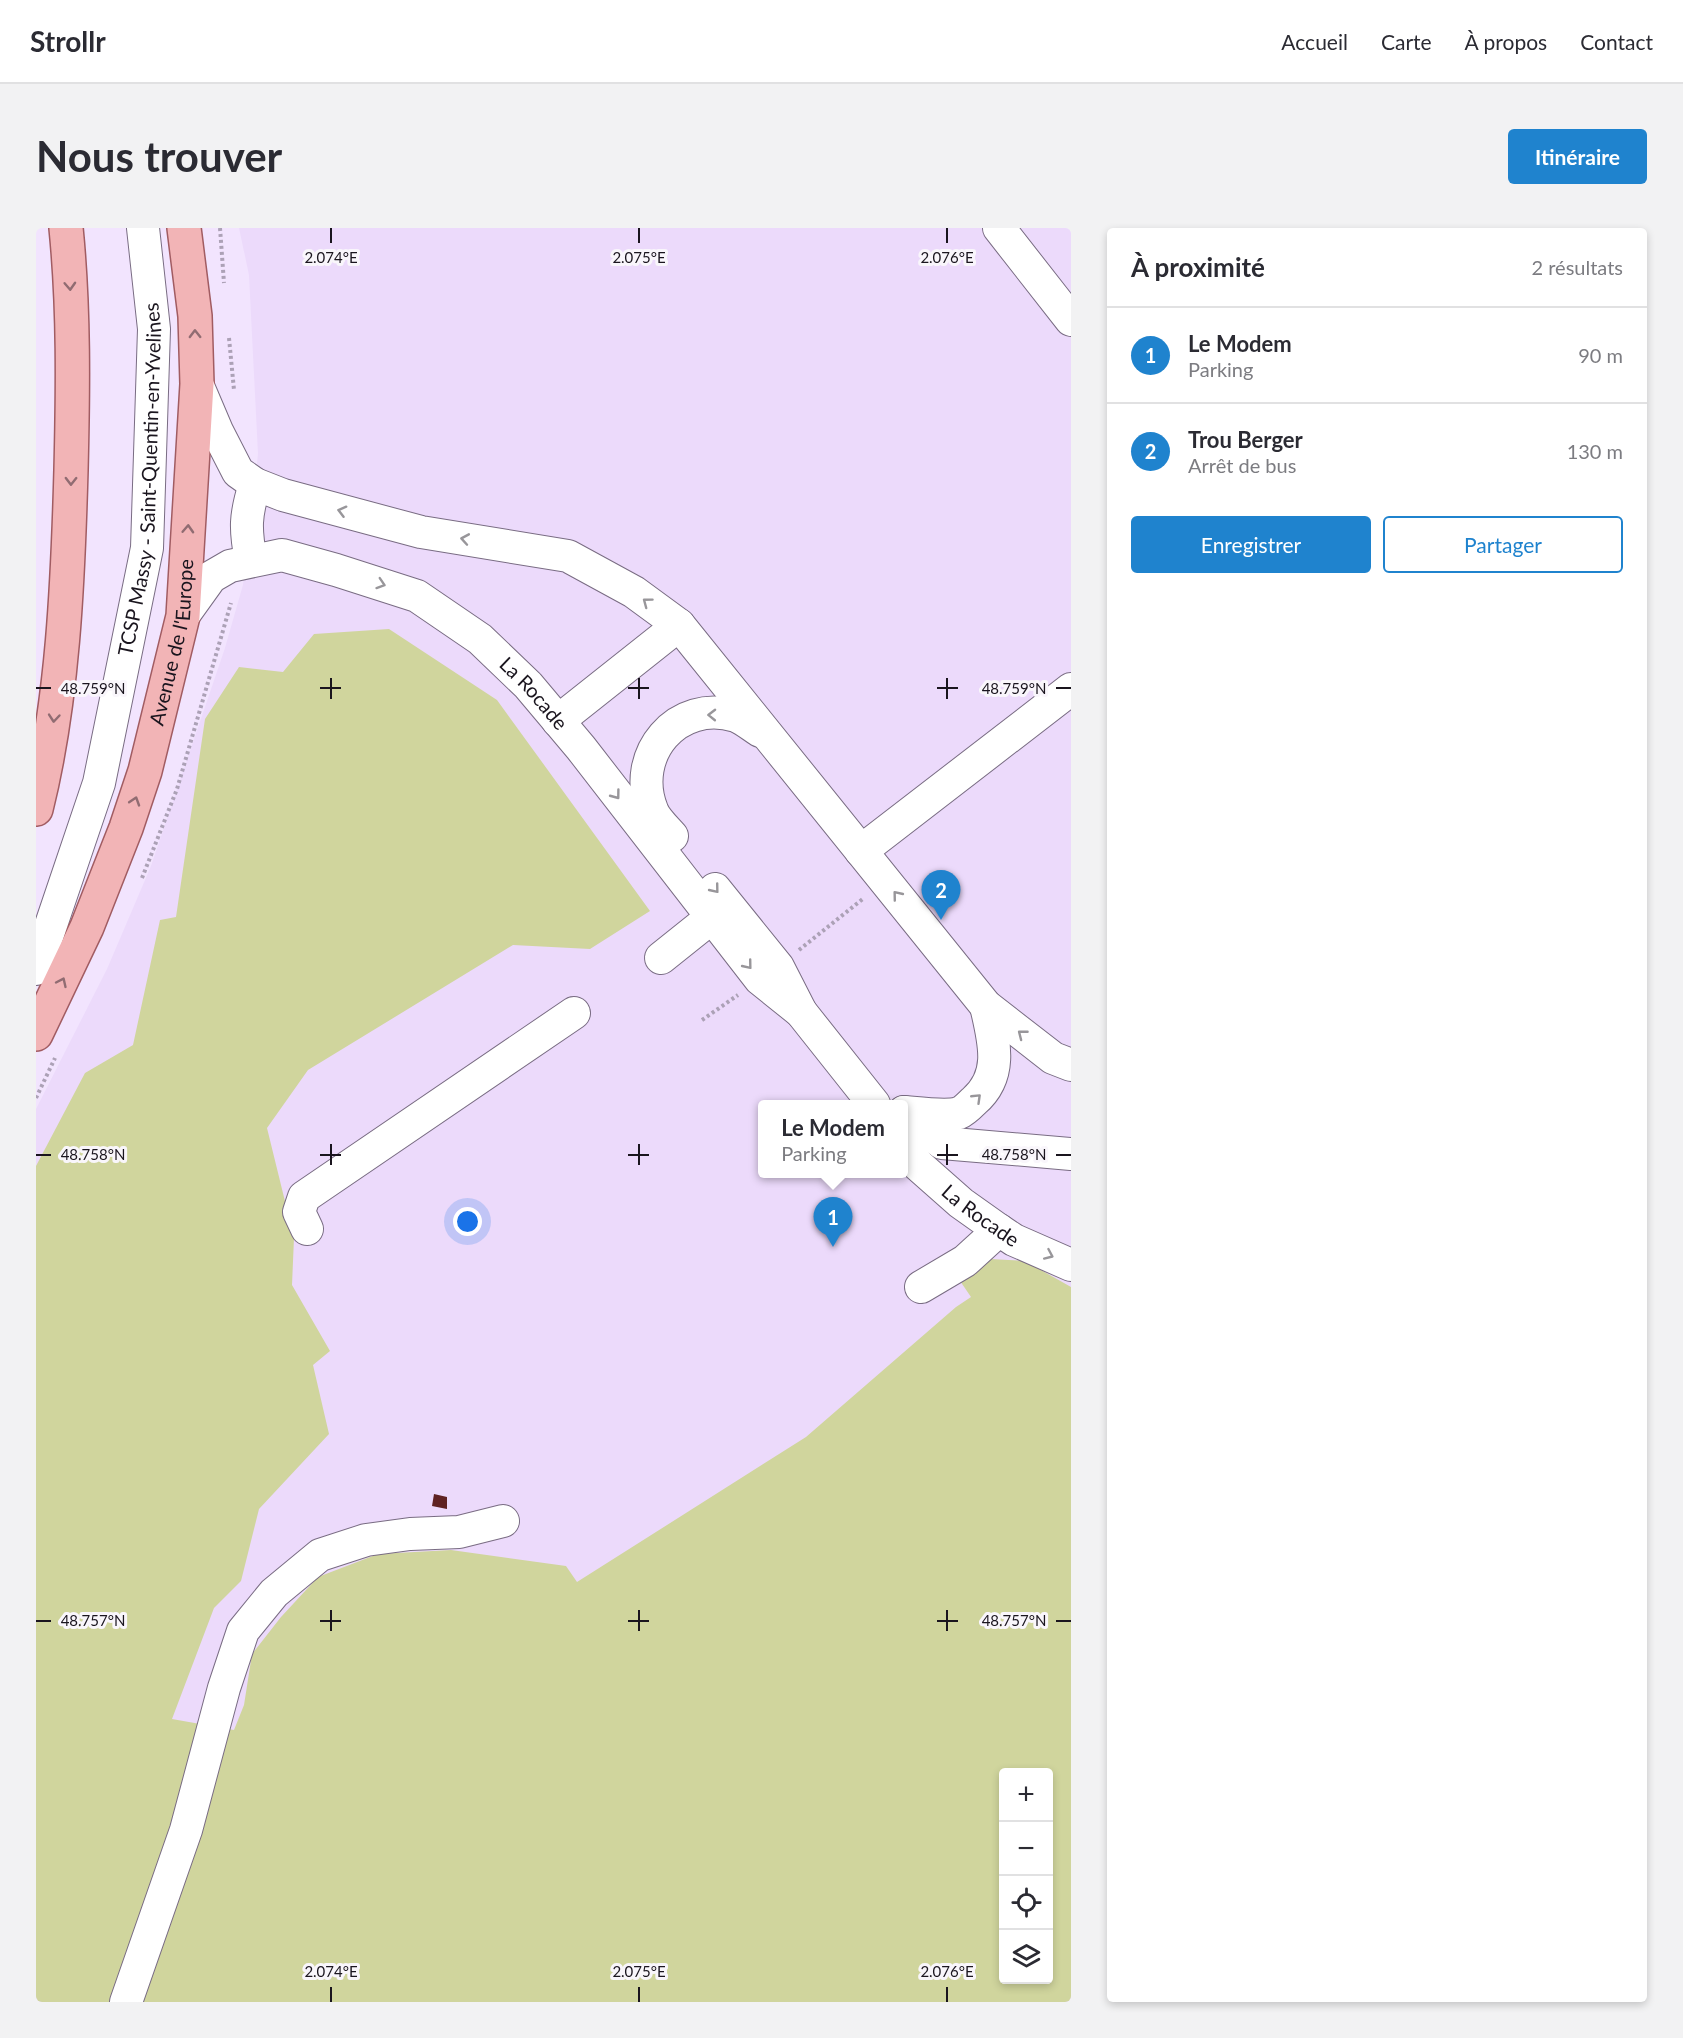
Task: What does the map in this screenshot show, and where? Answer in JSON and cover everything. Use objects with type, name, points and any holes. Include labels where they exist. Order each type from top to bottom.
[{"type":"main road","points":[[36,809],[53,732],[70,523],[72,326],[66,228]]},
{"type":"main road","name":"Avenue de l'Europe","points":[[36,1034],[87,927],[126,828],[145,771],[183,616],[196,384],[195,316],[184,228]]},
{"type":"lane","name":"TCSP Massy - Saint-Quentin-en-Yvelines","points":[[36,969],[99,783],[147,548],[154,330],[143,228]]},
{"type":"lane","points":[[999,228],[1071,320]]},
{"type":"lane","name":"La Rocade","points":[[196,384],[238,472],[255,484],[284,495],[421,532],[568,556],[634,592],[679,626],[986,1006],[1053,1058],[1071,1065]]},
{"type":"lane","points":[[250,561],[246,530],[247,509],[255,484]]},
{"type":"lane","name":"La Rocade","points":[[183,616],[211,577],[230,566],[282,555],[417,596],[480,639],[528,685],[760,979],[801,1012]]},
{"type":"lane","points":[[558,721],[679,626]]},
{"type":"lane","points":[[861,851],[1071,689]]},
{"type":"lane","name":"La Rocade","points":[[766,734],[736,716],[707,713],[678,721],[659,740],[648,762],[646,785],[652,812],[778,967],[801,1012],[871,1100]]},
{"type":"lane","points":[[661,958],[711,918]]},
{"type":"lane","name":"La Rocade","points":[[908,1112],[960,1113],[983,1093],[994,1070],[994,1039],[986,1006]]},
{"type":"lane","points":[[307,1229],[299,1212],[304,1197],[574,1013]]},
{"type":"lane","name":"La Rocade","points":[[852,1075],[887,1100]]},
{"type":"lane","name":"La Rocade","points":[[908,1116],[942,1143],[1071,1154]]},
{"type":"lane","name":"La Rocade","points":[[908,1152],[918,1165],[962,1203],[999,1230],[1014,1240],[1071,1265]]},
{"type":"lane","points":[[921,1287],[965,1261],[999,1230]]},
{"type":"lane","points":[[126,2002],[186,1830],[224,1688],[243,1631],[274,1593],[320,1555],[366,1540],[410,1534],[459,1532],[503,1521]]},
{"type":"shaded area","points":[[239,228],[1071,228],[1071,2002],[36,2002],[36,1109],[107,969],[151,866],[225,648],[243,585],[258,454],[249,275]]},
{"type":"green space","points":[[389,629],[497,700],[650,911],[590,949],[513,945],[308,1070],[267,1128],[294,1238],[292,1285],[330,1351],[313,1365],[329,1434],[259,1509],[241,1581],[214,1608],[172,1719],[234,1730],[244,1705],[252,1654],[281,1617],[318,1577],[378,1554],[451,1550],[566,1566],[577,1582],[806,1437],[956,1307],[971,1297],[958,1278],[990,1259],[1025,1261],[1071,1287],[1071,2002],[36,2002],[36,1166],[85,1073],[133,1045],[160,920],[176,917],[205,719],[239,667],[283,672],[314,634]]},
{"type":"building","points":[[434,1494],[447,1497],[447,1509],[432,1506]]},
{"type":"place","name":"Trou Berger","points":[[941,920]]},
{"type":"place","name":"Le Modem","points":[[833,1247]]}]
